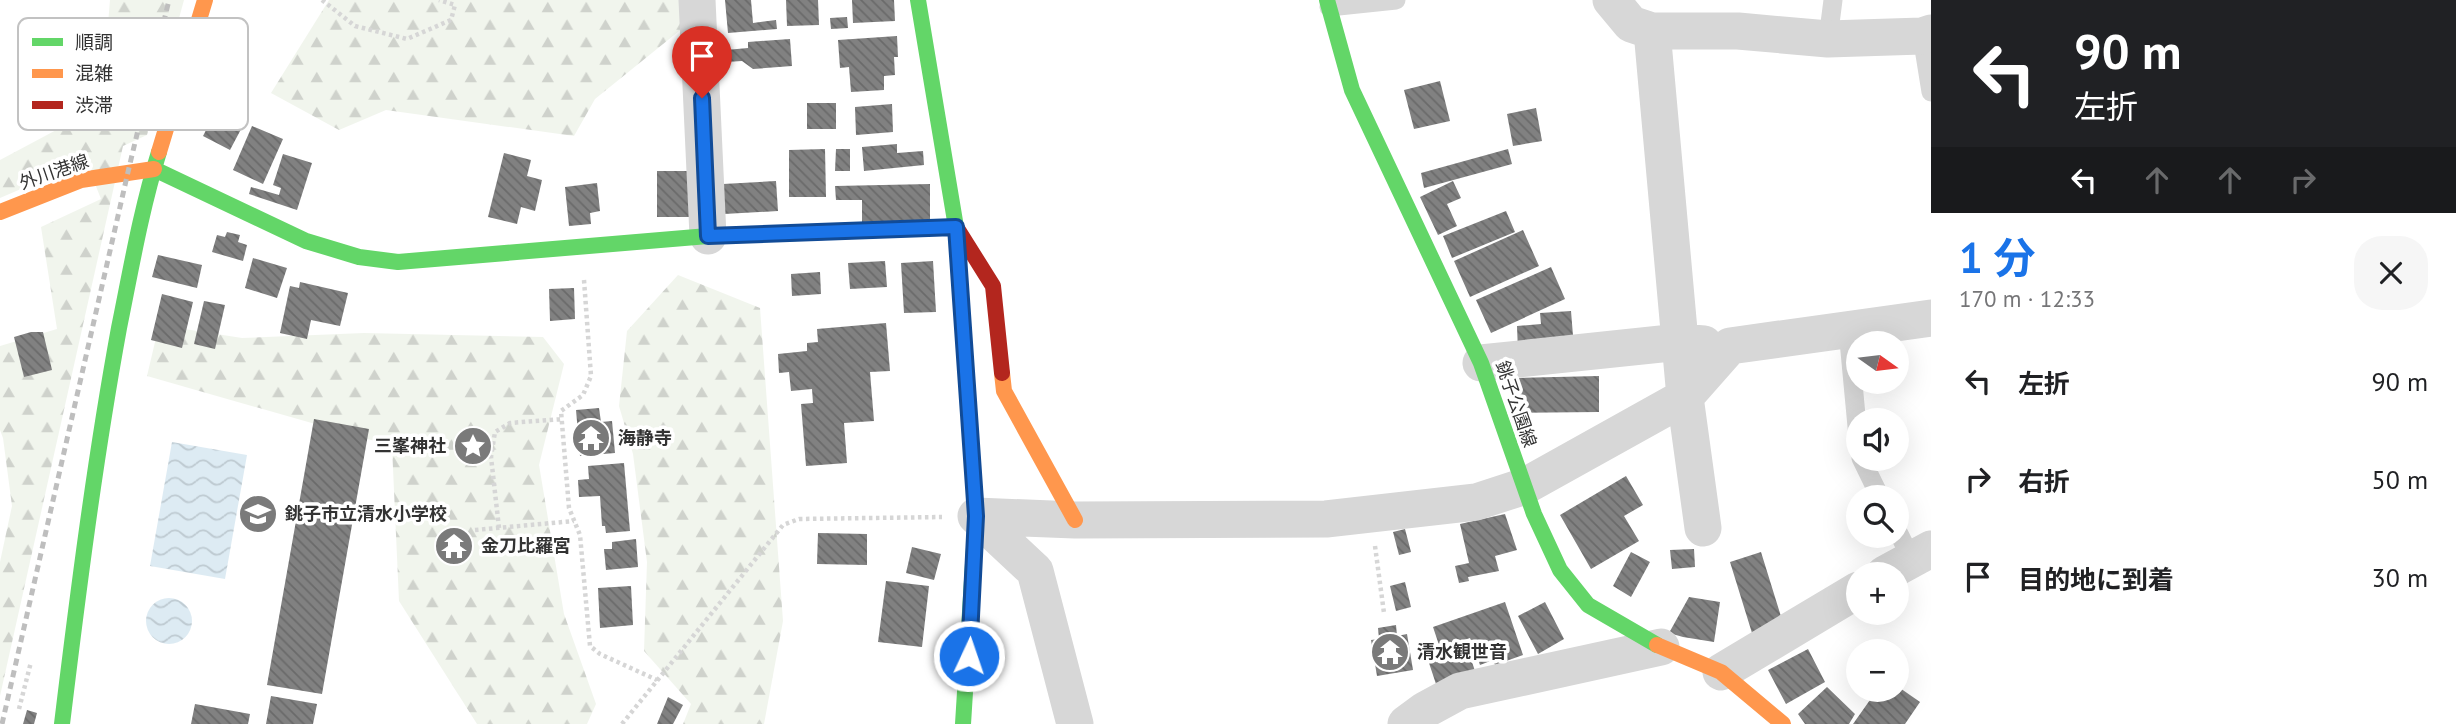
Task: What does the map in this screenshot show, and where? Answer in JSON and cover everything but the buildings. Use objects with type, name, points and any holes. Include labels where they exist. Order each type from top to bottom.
[{"type":"street","points":[[200,18],[205,0]]},
{"type":"street","points":[[697,0],[708,236]]},
{"type":"street","points":[[918,0],[956,227],[976,516],[963,724]]},
{"type":"street","points":[[1611,0],[1631,24],[1651,31],[1738,31],[1828,39],[1927,34]]},
{"type":"street","name":"銚子公園線","points":[[1328,4],[1352,90],[1481,363],[1534,514],[1560,570],[1588,605],[1661,647],[1721,672],[1783,724]]},
{"type":"street","points":[[1651,31],[1685,397],[1703,528]]},
{"type":"street","points":[[62,724],[81,570],[110,379],[143,204],[166,130]]},
{"type":"street","points":[[154,169],[306,241],[359,257],[398,262],[708,236],[956,227]]},
{"type":"street","name":"外川港線","points":[[0,212],[81,180],[154,169]]},
{"type":"street","points":[[956,227],[993,286],[1004,391],[1075,520]]},
{"type":"street","points":[[1481,363],[1680,342],[1730,346],[1931,318]]},
{"type":"street","points":[[976,516],[1075,520],[1326,519],[1475,502],[1525,486],[1685,397],[1730,346]]},
{"type":"street","points":[[976,516],[1035,570],[1075,724]]},
{"type":"street","points":[[1721,672],[1846,597]]},
{"type":"street","points":[[1406,724],[1460,691],[1661,647]]},
{"type":"lane","points":[[1328,4],[1396,0]]},
{"type":"lane","points":[[1828,39],[1833,0]]},
{"type":"lane","points":[[1927,34],[1931,92]]},
{"type":"lane","points":[[1848,330],[1855,408]]},
{"type":"path","points":[[322,0],[355,26],[407,39],[451,20],[454,5],[439,0]]},
{"type":"path","points":[[581,247],[591,376],[583,395],[561,411],[569,508],[580,535],[590,646],[600,654],[657,680]]},
{"type":"path","points":[[499,528],[491,457],[495,432],[510,422],[562,419]]},
{"type":"path","points":[[1371,514],[1384,613]]},
{"type":"path","points":[[622,724],[783,525],[799,519],[976,516]]},
{"type":"path","points":[[475,530],[574,521]]},
{"type":"green space","points":[[110,0],[184,0],[179,18],[108,18]]},
{"type":"green space","points":[[329,0],[691,0],[694,19],[595,99],[574,136],[386,110],[339,130],[271,93]]},
{"type":"green space","points":[[56,130],[148,130],[147,135],[123,146],[0,696],[0,562],[12,506],[0,430],[0,346],[57,329],[41,227],[101,199],[86,161],[0,198],[0,160]]},
{"type":"green space","points":[[678,275],[760,308],[783,621],[764,724],[683,724],[691,704],[644,651],[647,562],[633,454],[619,406],[627,331]]},
{"type":"green space","points":[[159,325],[242,338],[364,333],[543,337],[564,364],[539,465],[564,614],[596,704],[587,724],[477,724],[399,601],[392,446],[147,376]]},
{"type":"water","points":[[172,442],[247,455],[225,579],[150,566]]},
{"type":"water","points":[[169,598],[185,605],[192,621],[185,637],[169,644],[153,637],[146,621],[153,605]]},
{"type":"railway","points":[[165,18],[169,0]]},
{"type":"railway","points":[[2,724],[138,130]]},
{"type":"traffic: fast","points":[[918,0],[956,227],[976,516],[963,724]]},
{"type":"traffic: fast","points":[[1327,0],[1352,90],[1481,363],[1534,514],[1560,570],[1588,605],[1657,645]]},
{"type":"traffic: fast","points":[[62,724],[110,377],[137,240],[159,152]]},
{"type":"traffic: fast","points":[[154,169],[306,241],[359,257],[398,262],[708,236],[799,233]]},
{"type":"traffic: slow","points":[[200,18],[205,0]]},
{"type":"traffic: slow","points":[[159,152],[166,130]]},
{"type":"traffic: slow","points":[[0,212],[81,180],[154,169]]},
{"type":"traffic: slow","points":[[1002,373],[1004,391],[1075,520]]},
{"type":"traffic: slow","points":[[1657,645],[1721,672],[1783,724]]},
{"type":"traffic: jam","points":[[799,233],[956,227],[993,286],[1002,373]]},
{"type":"place","name":"海静寺","points":[[591,438]]},
{"type":"place","name":"三峯神社","points":[[473,446]]},
{"type":"place","name":"銚子市立清水小学校","points":[[258,514]]},
{"type":"place","name":"金刀比羅宮","points":[[454,546]]},
{"type":"place","name":"清水観世音","points":[[1390,652]]},
{"type":"route","points":[[702,98],[708,236],[956,227],[976,516],[969,656]]}]
